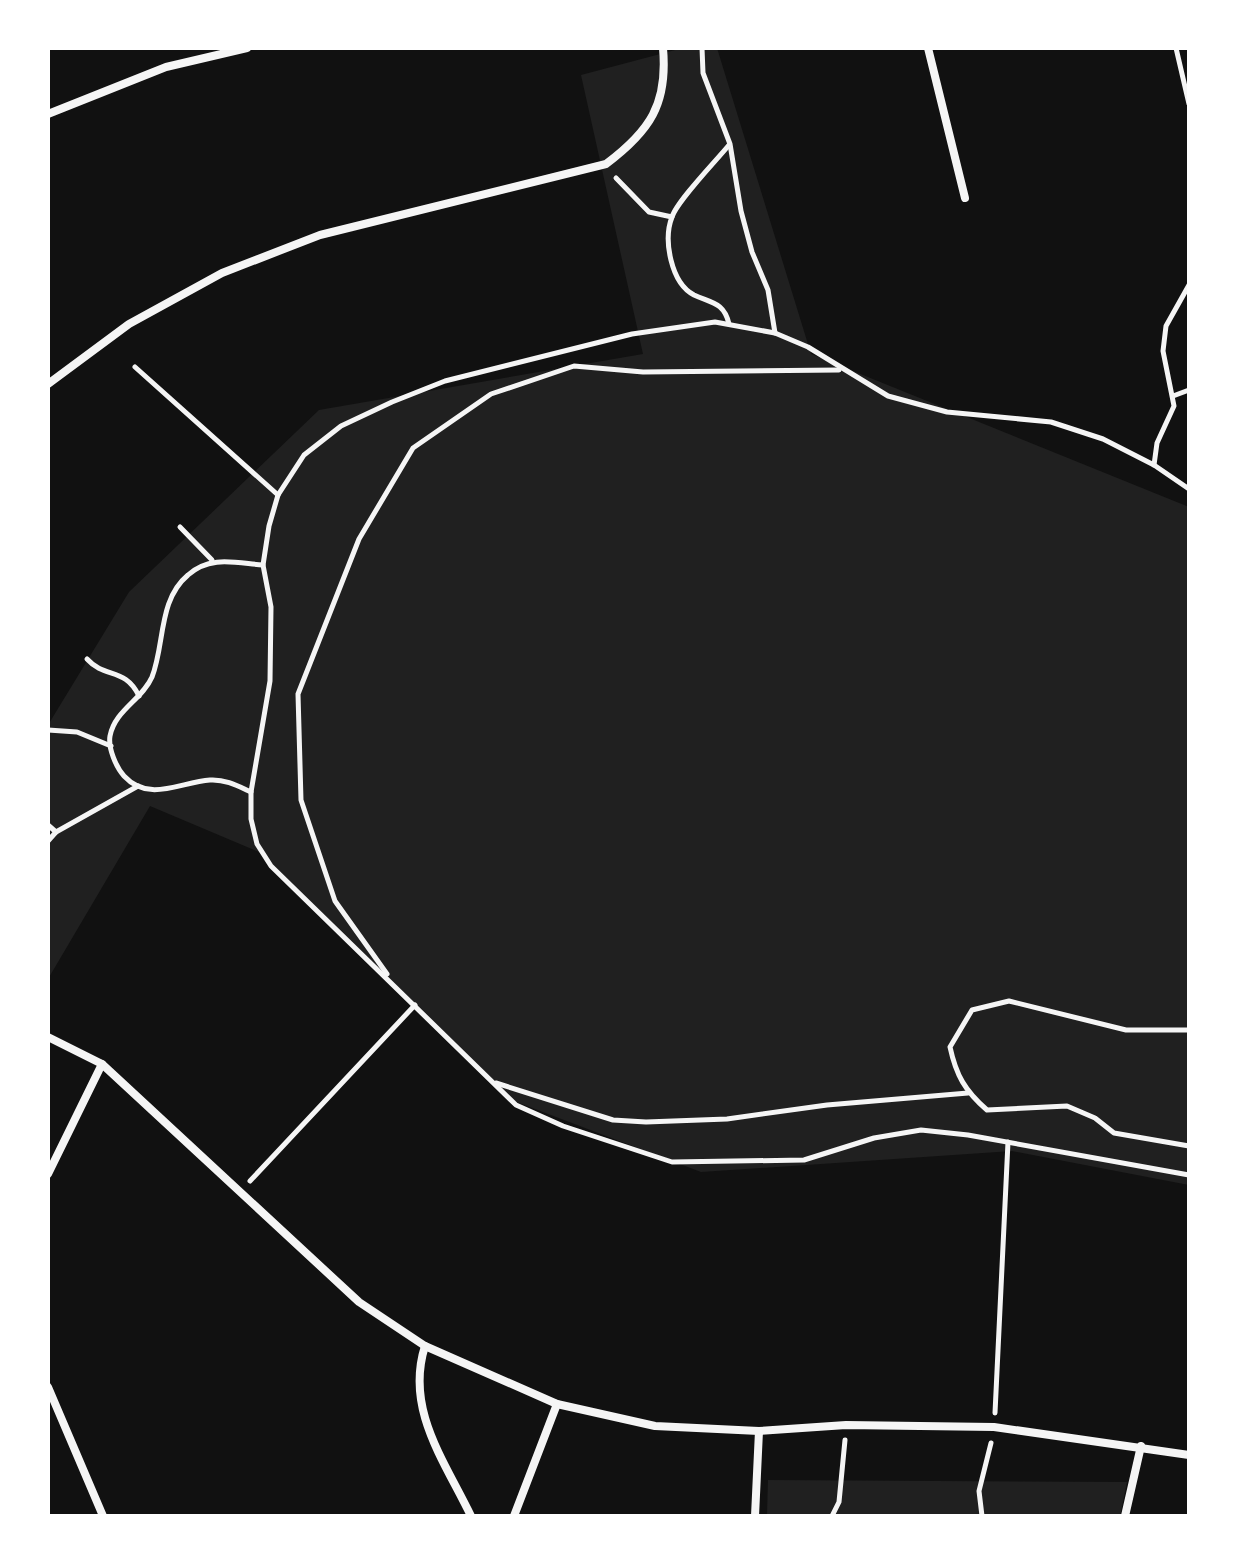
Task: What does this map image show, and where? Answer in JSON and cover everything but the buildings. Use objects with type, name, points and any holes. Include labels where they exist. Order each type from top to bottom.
[{"type":"street","points":[[48,114],[166,67],[247,48]]},
{"type":"street","points":[[48,384],[129,324],[222,273],[320,235],[606,164],[636,142],[656,111],[666,75],[663,48]]},
{"type":"street","points":[[928,48],[965,198]]},
{"type":"street","points":[[48,1037],[102,1064],[242,1190],[359,1302],[425,1346],[557,1404],[655,1426],[759,1431],[846,1425],[994,1427],[1189,1455]]},
{"type":"street","points":[[48,1174],[102,1064]]},
{"type":"street","points":[[425,1346],[417,1390],[422,1414],[471,1516]]},
{"type":"street","points":[[48,1387],[103,1516]]},
{"type":"street","points":[[514,1516],[557,1404]]},
{"type":"street","points":[[755,1516],[759,1431]]},
{"type":"street","points":[[1125,1516],[1141,1446]]},
{"type":"path","points":[[702,48],[703,73],[730,144],[741,211],[752,252],[768,290],[775,333]]},
{"type":"path","points":[[1176,48],[1189,104]]},
{"type":"path","points":[[729,324],[722,308],[695,295],[676,277],[671,264],[672,217],[730,144]]},
{"type":"path","points":[[606,164],[649,212],[672,217]]},
{"type":"path","points":[[1154,465],[1157,443],[1174,406],[1163,351],[1166,326],[1189,285]]},
{"type":"path","points":[[1189,489],[1154,465],[1103,439],[1051,422],[947,412],[888,396],[808,347],[775,333],[729,324],[715,322],[632,334],[445,381],[341,426],[304,455],[278,495],[263,565],[271,607],[270,681],[251,792],[251,819],[257,844],[271,866],[516,1105],[563,1126],[672,1162],[804,1160],[874,1138],[921,1130],[1008,1142],[1189,1175]]},
{"type":"path","points":[[397,987],[335,901],[325,872],[301,800],[298,694],[359,539],[413,448],[491,394],[574,366],[643,372],[841,370]]},
{"type":"path","points":[[135,367],[278,495]]},
{"type":"path","points":[[1173,396],[1189,390]]},
{"type":"path","points":[[180,527],[212,560]]},
{"type":"path","points":[[251,792],[232,783],[211,780],[153,791],[138,786],[116,765],[110,735],[124,708],[139,696],[157,664],[169,602],[188,574],[212,560],[263,565]]},
{"type":"path","points":[[87,659],[99,669],[125,677],[139,696]]},
{"type":"path","points":[[48,730],[77,732],[111,746]]},
{"type":"path","points":[[48,841],[56,832],[138,786]]},
{"type":"path","points":[[48,825],[56,832]]},
{"type":"path","points":[[1189,1030],[1126,1030],[1009,1001],[972,1010],[950,1047],[955,1072],[968,1093],[987,1110],[1067,1106],[1095,1118],[1114,1133],[1189,1146]]},
{"type":"path","points":[[242,1190],[415,1005]]},
{"type":"path","points":[[493,1082],[613,1120],[646,1122],[727,1119],[827,1105],[968,1093]]},
{"type":"path","points":[[982,1516],[979,1491],[994,1427],[1008,1142]]},
{"type":"path","points":[[832,1516],[839,1502],[846,1425]]},
{"type":"shaded area","points":[[683,48],[717,48],[811,354],[1189,507],[1189,1185],[1012,1151],[701,1172],[514,1101],[259,852],[150,806],[48,979],[48,725],[129,592],[319,410],[643,354],[581,75]]},
{"type":"shaded area","points":[[768,1480],[1127,1482],[1120,1516],[767,1516]]}]
